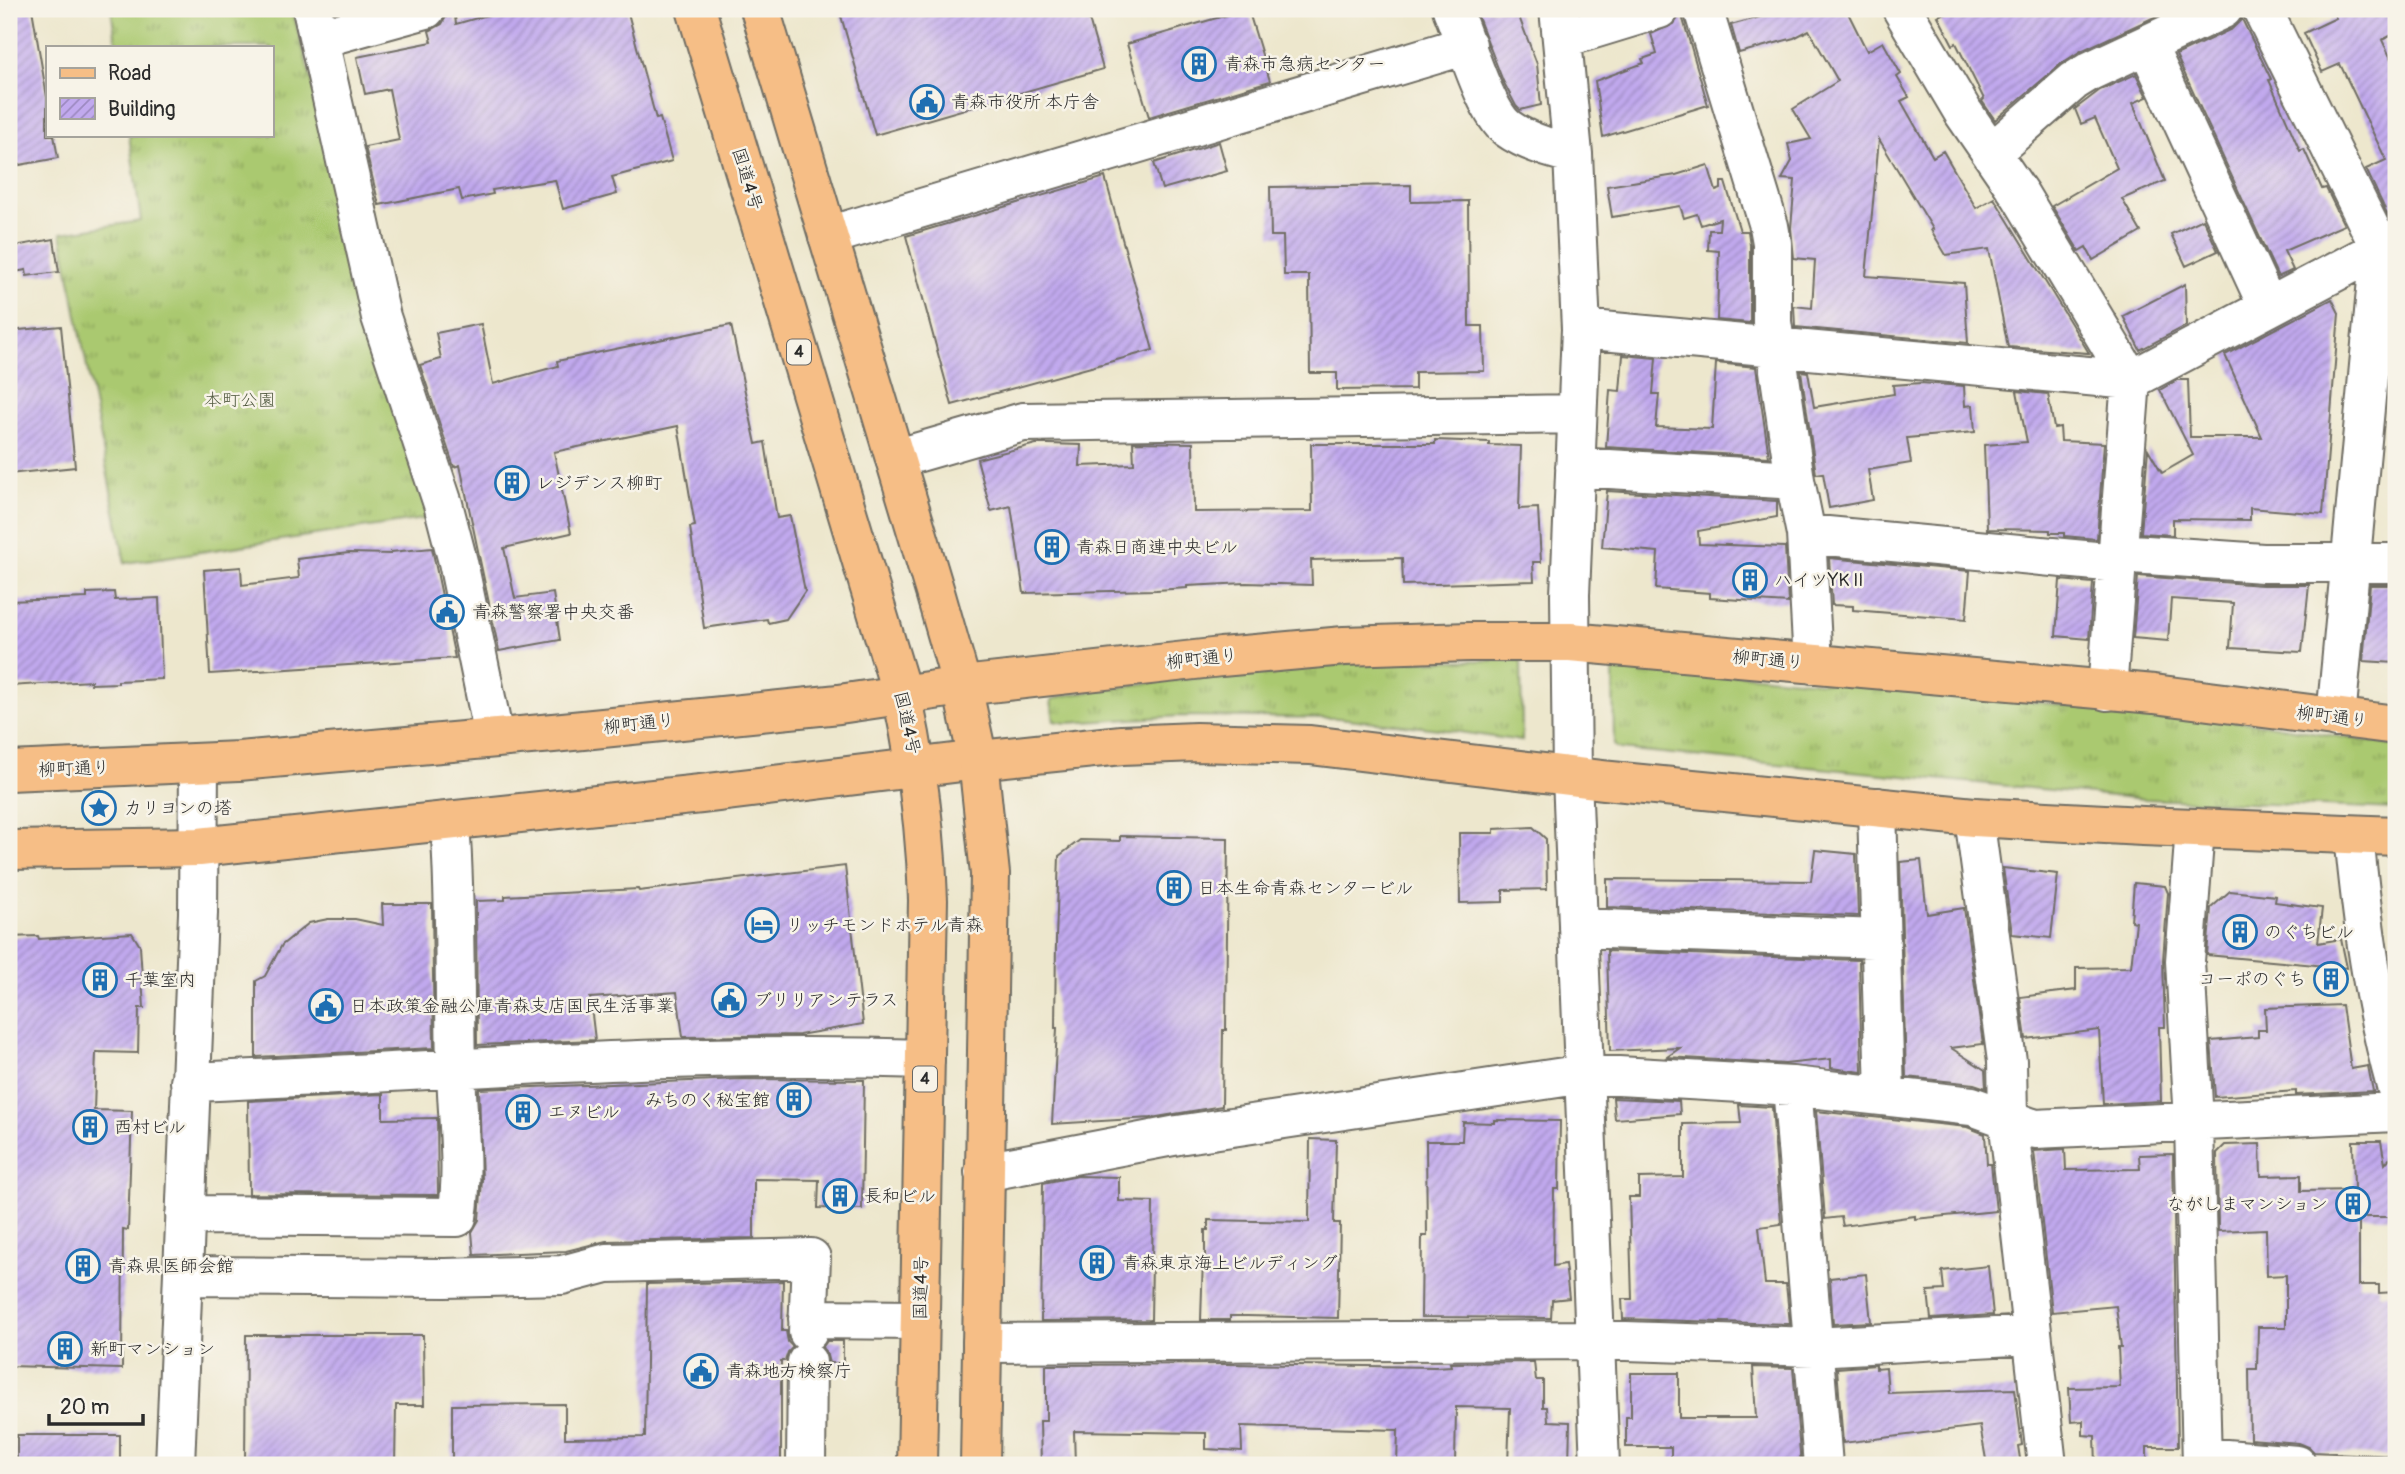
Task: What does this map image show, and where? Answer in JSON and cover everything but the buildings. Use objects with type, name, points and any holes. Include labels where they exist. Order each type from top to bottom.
[{"type":"main road","name":"国道4号","points":[[696,9],[902,695],[917,768],[924,821],[928,900],[917,1465]]},
{"type":"main road","points":[[760,9],[962,686],[978,760],[990,874],[980,1465]]},
{"type":"main road","name":"柳町通り","points":[[9,771],[200,764],[635,725],[1221,657],[1344,646],[1469,642],[1570,642],[2154,694],[2396,725]]},
{"type":"main road","points":[[9,850],[199,847],[450,822],[978,760],[1122,745],[1196,742],[1333,747],[1572,777],[1974,817],[2396,836]]},
{"type":"street","points":[[426,9],[316,23],[381,317],[443,503],[494,737]]},
{"type":"street","points":[[1452,9],[1494,114],[1507,127],[1542,145],[1573,154]]},
{"type":"street","points":[[1600,1465],[1572,777],[1570,595],[1581,329],[1573,154],[1562,23],[1659,9]]},
{"type":"street","points":[[1703,9],[1772,243],[1771,302],[1775,346],[1806,534],[1814,664]]},
{"type":"street","points":[[1902,9],[1963,111],[2020,195],[2131,380],[2107,691]]},
{"type":"street","points":[[1991,153],[2074,81],[2223,9]]},
{"type":"street","points":[[2262,9],[2388,244],[2350,564],[2336,718]]},
{"type":"street","points":[[828,236],[1467,45]]},
{"type":"street","points":[[2147,45],[2268,307]]},
{"type":"street","points":[[1581,329],[2131,380],[2388,244]]},
{"type":"street","points":[[895,459],[1023,422],[1577,414]]},
{"type":"street","points":[[1575,467],[1795,480]]},
{"type":"street","points":[[1806,534],[2117,558],[2263,563],[2396,563]]},
{"type":"street","points":[[176,1465],[200,764]]},
{"type":"street","points":[[1877,807],[1885,1096]]},
{"type":"street","points":[[1974,817],[2007,1061],[2008,1118],[2047,1465]]},
{"type":"street","points":[[185,1215],[457,1217],[461,1189],[456,1070],[454,876],[450,822]]},
{"type":"street","points":[[2195,828],[2185,961],[2194,1122],[2202,1461],[2297,1465]]},
{"type":"street","points":[[2354,835],[2367,945],[2396,1086]]},
{"type":"street","points":[[1578,928],[1880,939]]},
{"type":"street","points":[[190,1082],[664,1058],[791,1056],[925,1059]]},
{"type":"street","points":[[984,1172],[1178,1135],[1584,1074],[1792,1086],[1972,1105],[2035,1129],[2396,1112]]},
{"type":"street","points":[[1792,1086],[1824,1465]]},
{"type":"street","points":[[183,1276],[445,1278],[562,1275],[607,1263],[811,1258],[806,1465]]},
{"type":"street","points":[[808,1338],[920,1320]]},
{"type":"street","points":[[982,1343],[1595,1340],[1814,1347],[2031,1335]]},
{"type":"green space","name":"本町公園","points":[[111,9],[292,9],[430,518],[125,563],[61,233],[141,221],[129,136],[273,136],[273,46],[117,46]]},
{"type":"green space","points":[[1521,660],[1522,741],[1338,718],[1181,716],[1067,723],[1054,721],[1051,700],[1162,681],[1359,662]]},
{"type":"green space","points":[[1619,663],[2264,724],[2396,746],[2396,809],[2145,799],[1620,749],[1614,746],[1613,668]]},
{"type":"place","name":"青森市急病センター","points":[[1199,64]]},
{"type":"place","name":"青森市役所 本庁舎","points":[[927,102]]},
{"type":"place","name":"レジデンス柳町","points":[[512,483]]},
{"type":"place","name":"青森日商連中央ビル","points":[[1052,547]]},
{"type":"place","name":"ハイツYK II","points":[[1750,580]]},
{"type":"place","name":"青森警察署中央交番","points":[[447,612]]},
{"type":"place","name":"カリヨンの塔","points":[[99,808]]},
{"type":"place","name":"日本生命青森センタービル","points":[[1174,888]]},
{"type":"place","name":"リッチモンドホテル青森","points":[[762,925]]},
{"type":"place","name":"のぐちビル","points":[[2240,932]]},
{"type":"place","name":"コーポのぐち","points":[[2331,979]]},
{"type":"place","name":"千葉室内","points":[[100,980]]},
{"type":"place","name":"ブリリアンテラス","points":[[729,1000]]},
{"type":"place","name":"日本政策金融公庫青森支店国民生活事業","points":[[326,1006]]},
{"type":"place","name":"みちのく秘宝館","points":[[794,1100]]},
{"type":"place","name":"エヌビル","points":[[523,1112]]},
{"type":"place","name":"西村ビル","points":[[90,1127]]},
{"type":"place","name":"長和ビル","points":[[840,1196]]},
{"type":"place","name":"ながしまマンション","points":[[2353,1204]]},
{"type":"place","name":"青森東京海上ビルディング","points":[[1097,1263]]},
{"type":"place","name":"青森県医師会館","points":[[83,1266]]},
{"type":"place","name":"新町マンション","points":[[65,1349]]},
{"type":"place","name":"青森地方検察庁","points":[[701,1371]]}]
